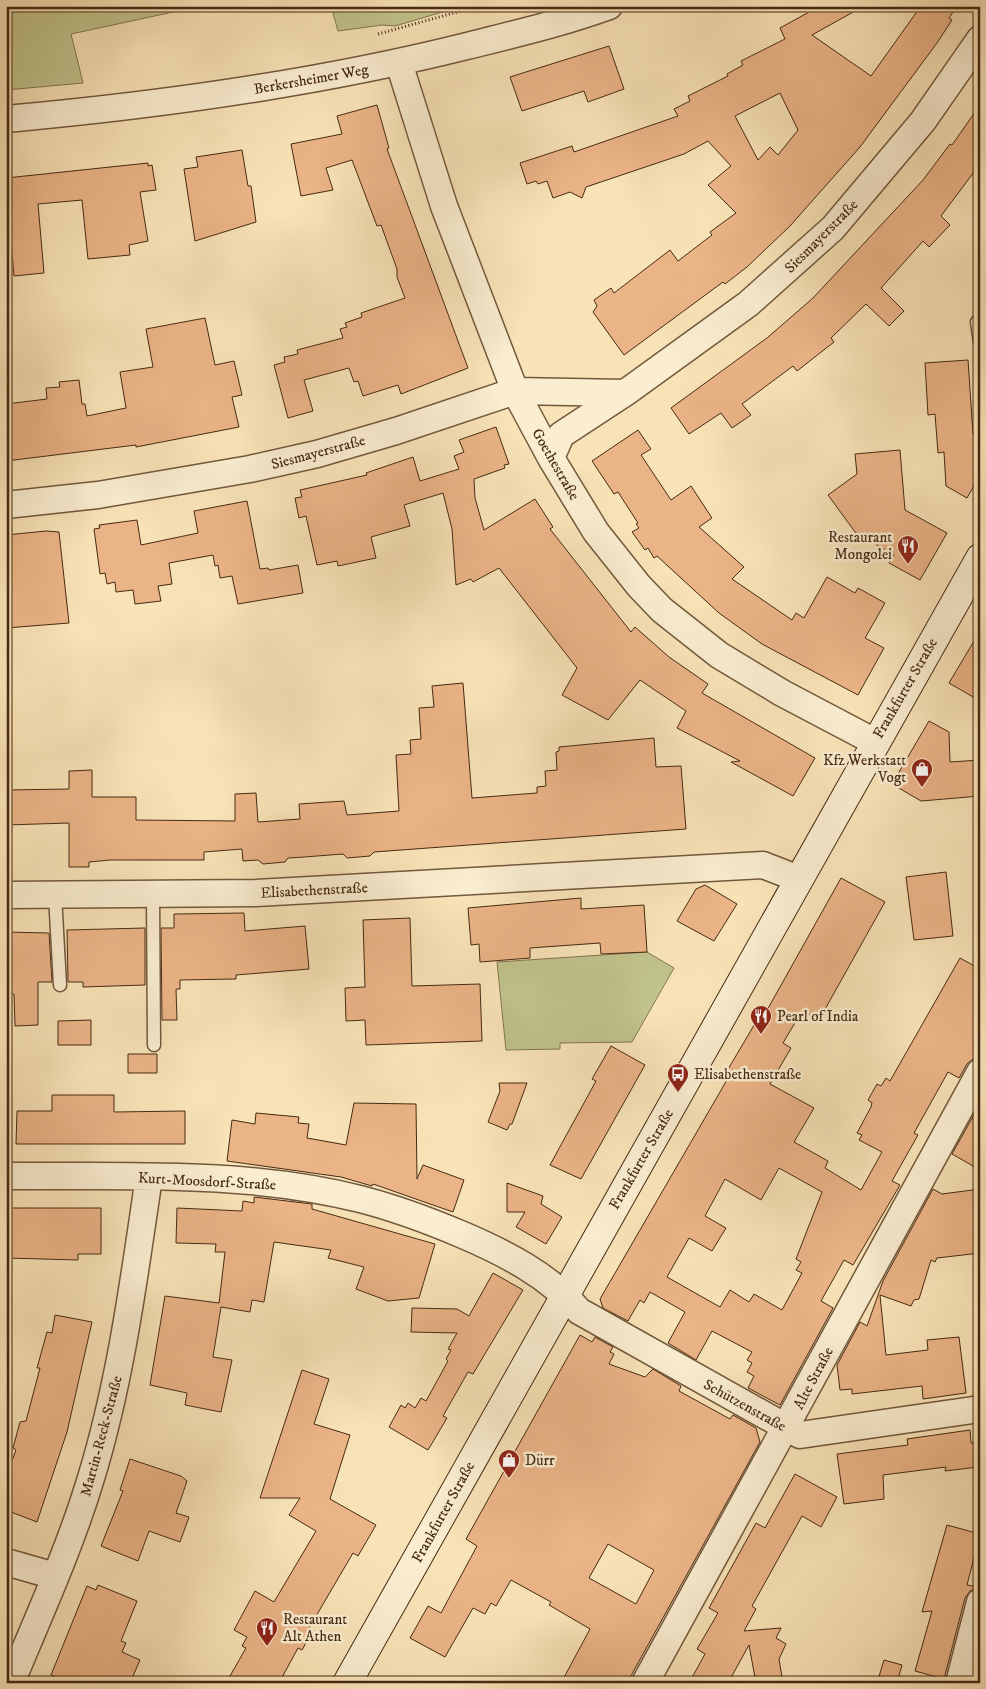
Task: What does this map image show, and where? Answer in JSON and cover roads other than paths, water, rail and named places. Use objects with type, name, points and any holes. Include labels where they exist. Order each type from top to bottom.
[{"type":"main road","name":"Frankfurter Straße","points":[[347,1683],[980,558]]},
{"type":"street","name":"Berkersheimer Weg","points":[[6,119],[142,105],[259,89],[399,63],[542,28],[609,6]]},
{"type":"street","name":"Siesmayerstraße","points":[[551,458],[561,434],[624,393],[748,304],[833,228],[923,121],[980,39]]},
{"type":"street","name":"Goethestraße","points":[[399,63],[444,206],[515,391],[551,458],[596,532],[639,586],[662,610],[719,655],[782,693],[875,742]]},
{"type":"street","name":"Siesmayerstraße","points":[[6,505],[98,495],[250,470],[317,454],[396,431],[515,391],[624,393]]},
{"type":"street","name":"Elisabethenstraße","points":[[6,895],[153,895],[332,889],[764,865],[799,879]]},
{"type":"street","name":"Alte Straße","points":[[645,1683],[980,1072]]},
{"type":"street","name":"Kurt-Moosdorf-Straße","points":[[6,1176],[240,1180],[307,1188],[360,1199],[416,1217],[479,1242],[511,1258],[565,1293]]},
{"type":"street","name":"Martin-Reck-Straße","points":[[11,1683],[55,1576],[91,1479],[111,1405],[123,1346],[149,1177]]},
{"type":"street","name":"Schützenstraße","points":[[565,1293],[579,1311],[800,1435],[980,1409]]},
{"type":"street","points":[[6,1562],[55,1576]]},
{"type":"street","points":[[958,1683],[980,1602]]},
{"type":"lane","points":[[977,322],[980,342]]},
{"type":"lane","points":[[55,895],[60,985]]},
{"type":"lane","points":[[153,895],[154,1045]]},
{"type":"place","name":"Restaurant Mongolei","points":[[908,565]]},
{"type":"place","name":"Kfz Werkstatt Vogt","points":[[922,788]]},
{"type":"place","name":"Pearl of India","points":[[761,1035]]},
{"type":"place","name":"Elisabethenstraße","points":[[678,1093]]},
{"type":"place","name":"Dürr","points":[[509,1479]]},
{"type":"place","name":"Restaurant Alt Athen","points":[[267,1647]]}]
